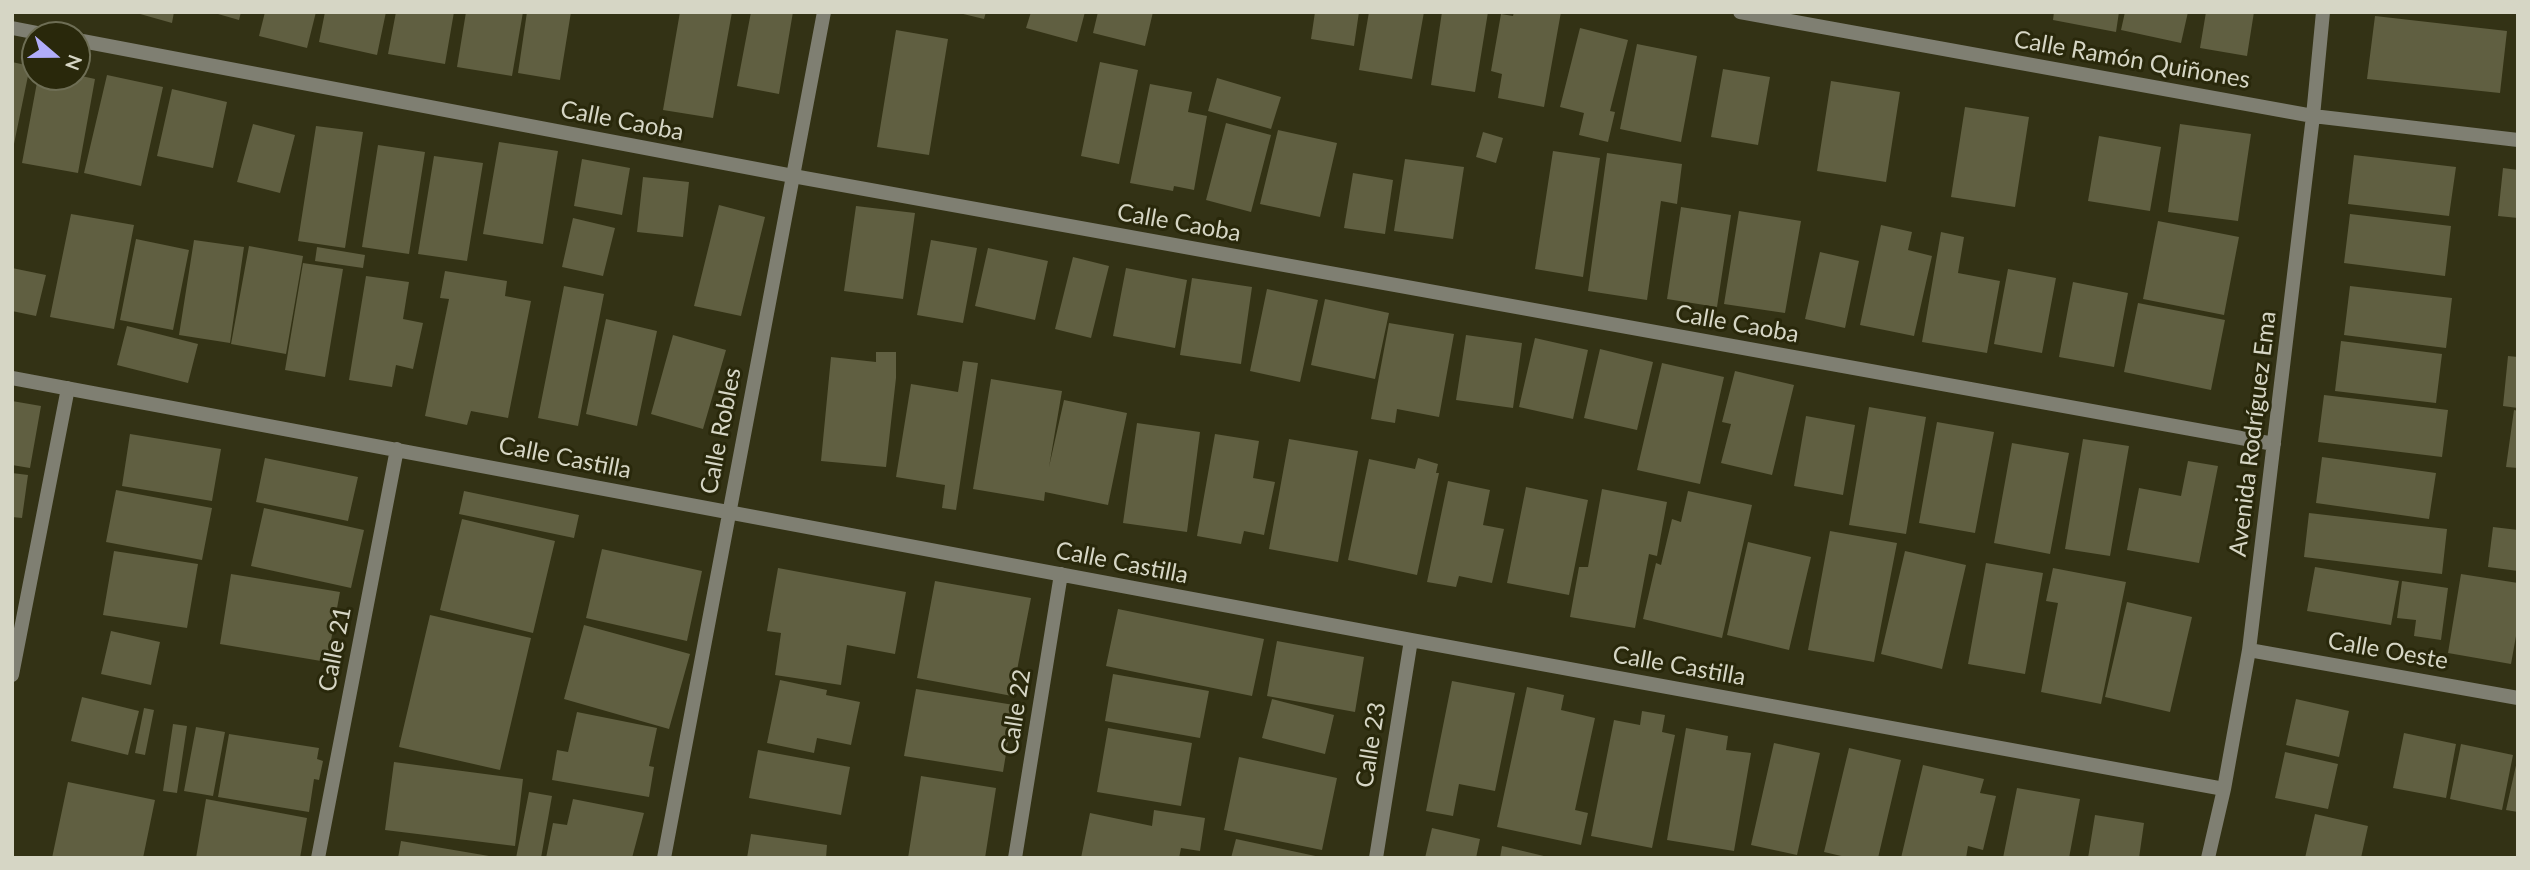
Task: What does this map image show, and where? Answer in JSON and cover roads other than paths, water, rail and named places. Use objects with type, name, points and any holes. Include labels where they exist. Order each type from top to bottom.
[{"type":"street","name":"Calle Robles","points":[[664,858],[824,12]]},
{"type":"street","name":"Calle Ramón Quiñones","points":[[1740,12],[2313,116],[2518,140]]},
{"type":"street","name":"Avenida Rodríguez Ema","points":[[2208,858],[2224,789],[2249,650],[2323,12]]},
{"type":"street","name":"Calle Caoba","points":[[91,43],[793,176],[2274,444]]},
{"type":"street","name":"Calle Castilla","points":[[12,378],[2224,789]]},
{"type":"street","points":[[12,675],[68,388]]},
{"type":"street","name":"Calle 21","points":[[318,858],[397,449]]},
{"type":"street","name":"Calle 22","points":[[1015,858],[1061,574]]},
{"type":"street","name":"Calle 23","points":[[1376,858],[1411,640]]},
{"type":"street","name":"Calle Oeste","points":[[2249,650],[2518,698]]}]
